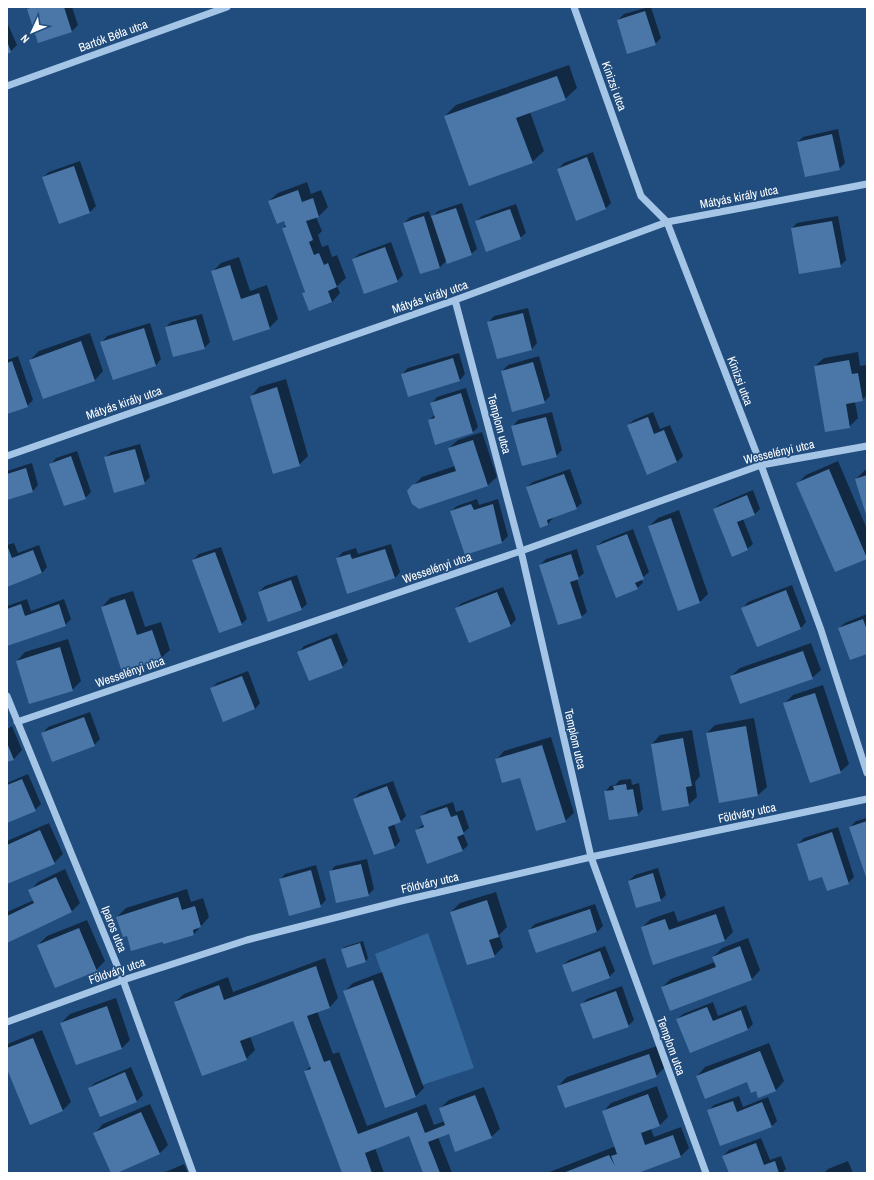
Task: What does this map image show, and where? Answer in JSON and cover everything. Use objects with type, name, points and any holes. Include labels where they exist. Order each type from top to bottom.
[{"type":"street","name":"Bartók Béla utca","points":[[7,86],[227,7]]},
{"type":"street","name":"Kinizsi utca","points":[[574,7],[641,196],[668,222],[761,465],[821,630],[867,773]]},
{"type":"street","name":"Mátyás király utca","points":[[7,456],[454,300],[668,222],[867,184]]},
{"type":"street","name":"Templom utca","points":[[454,300],[521,551],[591,857],[706,1173]]},
{"type":"street","name":"Wesselényi utca","points":[[17,722],[521,551],[761,465],[867,446]]},
{"type":"street","name":"Iparos utca","points":[[7,696],[123,980],[193,1173]]},
{"type":"street","name":"Földváry utca","points":[[7,1022],[123,980],[247,940],[401,901],[591,857],[867,799]]},
{"type":"shaded area","points":[[428,933],[474,1068],[422,1085],[375,954]]},
{"type":"building","points":[[33,7],[64,7],[72,32],[38,43],[27,9]]},
{"type":"building","points":[[645,11],[656,45],[627,54],[617,20]]},
{"type":"building","points":[[7,41],[11,52],[7,54]]},
{"type":"building","points":[[557,76],[566,100],[516,118],[533,163],[469,186],[444,116]]},
{"type":"building","points":[[832,134],[840,170],[805,177],[797,142]]},
{"type":"building","points":[[587,157],[606,209],[576,221],[557,169]]},
{"type":"building","points":[[74,166],[90,213],[59,224],[42,177]]},
{"type":"building","points":[[298,190],[302,202],[313,198],[319,217],[306,221],[313,240],[309,242],[314,255],[319,253],[324,265],[328,263],[337,287],[328,291],[332,302],[309,311],[302,293],[305,292],[282,228],[286,227],[284,221],[277,224],[268,201]]},
{"type":"building","points":[[456,208],[472,255],[447,264],[431,216]]},
{"type":"building","points":[[510,209],[521,239],[486,252],[475,221]]},
{"type":"building","points":[[424,216],[440,268],[420,274],[403,223]]},
{"type":"building","points":[[832,221],[841,267],[799,274],[791,228]]},
{"type":"building","points":[[385,247],[398,282],[364,294],[352,259]]},
{"type":"building","points":[[230,265],[241,299],[259,293],[270,329],[233,341],[211,271]]},
{"type":"building","points":[[523,313],[532,350],[497,359],[487,322]]},
{"type":"building","points":[[196,319],[205,349],[173,357],[165,327]]},
{"type":"building","points":[[144,328],[156,366],[113,380],[100,342]]},
{"type":"building","points":[[81,341],[95,381],[43,399],[29,360]]},
{"type":"building","points":[[453,358],[460,381],[408,397],[401,374]]},
{"type":"building","points":[[849,360],[852,374],[858,373],[863,401],[846,404],[850,428],[825,432],[814,366]]},
{"type":"building","points":[[12,361],[28,407],[7,414],[7,363]]},
{"type":"building","points":[[533,362],[545,403],[512,412],[501,371]]},
{"type":"building","points":[[277,387],[300,466],[273,474],[250,396]]},
{"type":"building","points":[[461,393],[473,433],[435,445],[428,420],[435,418],[430,403]]},
{"type":"building","points":[[546,417],[557,457],[522,466],[511,426]]},
{"type":"building","points":[[648,417],[654,434],[664,430],[677,462],[647,475],[627,425]]},
{"type":"building","points":[[473,440],[488,486],[419,509],[412,504],[407,491],[412,485],[456,471],[448,448]]},
{"type":"building","points":[[135,449],[145,484],[114,493],[104,457]]},
{"type":"building","points":[[71,456],[86,499],[64,506],[49,464]]},
{"type":"building","points":[[26,468],[33,492],[7,500],[7,474]]},
{"type":"building","points":[[829,469],[867,558],[835,572],[796,483]]},
{"type":"building","points":[[564,474],[577,509],[547,520],[548,525],[540,528],[526,487]]},
{"type":"building","points":[[867,475],[867,518],[855,479]]},
{"type":"building","points":[[747,495],[755,515],[737,522],[748,550],[732,557],[713,509]]},
{"type":"building","points":[[471,504],[474,510],[493,504],[502,543],[465,555],[450,511]]},
{"type":"building","points":[[671,518],[700,603],[678,611],[648,526]]},
{"type":"building","points":[[627,534],[644,579],[635,583],[638,589],[616,598],[596,546]]},
{"type":"building","points":[[7,545],[12,558],[33,550],[42,573],[7,587]]},
{"type":"building","points":[[385,549],[395,578],[347,594],[336,558],[350,554],[352,559]]},
{"type":"building","points":[[215,552],[242,625],[219,633],[192,560]]},
{"type":"building","points":[[571,554],[579,579],[570,582],[582,618],[558,625],[539,565]]},
{"type":"building","points":[[291,580],[302,610],[268,622],[258,592]]},
{"type":"building","points":[[786,590],[801,629],[757,647],[741,608]]},
{"type":"building","points":[[497,592],[511,626],[469,643],[455,608]]},
{"type":"building","points":[[125,599],[137,635],[152,630],[162,659],[122,672],[101,607]]},
{"type":"building","points":[[21,604],[25,616],[59,604],[66,626],[7,646],[7,609]]},
{"type":"building","points":[[863,619],[867,630],[867,654],[850,660],[838,628]]},
{"type":"building","points":[[331,638],[343,668],[309,681],[297,652]]},
{"type":"building","points":[[60,647],[73,691],[29,704],[16,661]]},
{"type":"building","points":[[803,651],[813,679],[740,704],[730,676]]},
{"type":"building","points":[[242,676],[255,709],[223,722],[210,688]]},
{"type":"building","points":[[815,693],[841,773],[810,783],[783,703]]},
{"type":"building","points":[[84,717],[95,746],[52,762],[41,733]]},
{"type":"building","points":[[746,726],[758,796],[719,803],[706,733]]},
{"type":"building","points":[[683,738],[692,786],[686,787],[689,806],[662,811],[651,744]]},
{"type":"building","points":[[7,743],[14,760],[7,762]]},
{"type":"building","points":[[542,745],[566,822],[536,831],[520,778],[502,783],[495,759]]},
{"type":"building","points":[[22,779],[36,811],[7,823],[7,785]]},
{"type":"building","points":[[626,784],[627,790],[633,789],[638,816],[609,820],[604,791],[614,790],[613,786]]},
{"type":"building","points":[[387,786],[401,822],[388,827],[395,848],[374,855],[353,799]]},
{"type":"building","points":[[447,807],[451,817],[457,815],[464,834],[457,837],[463,851],[427,864],[415,830],[424,827],[420,816]]},
{"type":"building","points":[[867,821],[867,880],[849,827]]},
{"type":"building","points":[[40,830],[55,864],[7,884],[7,845]]},
{"type":"building","points":[[832,832],[849,884],[827,891],[822,877],[809,881],[797,844]]},
{"type":"building","points":[[361,864],[369,896],[336,903],[329,871]]},
{"type":"building","points":[[311,870],[321,907],[289,916],[279,879]]},
{"type":"building","points":[[653,873],[661,901],[636,908],[628,881]]},
{"type":"building","points":[[56,877],[72,912],[7,943],[7,916],[34,903],[28,890]]},
{"type":"building","points":[[178,897],[182,910],[195,906],[201,927],[193,930],[194,935],[164,944],[162,942],[131,951],[127,936],[123,937],[116,917]]},
{"type":"building","points":[[487,900],[499,937],[489,940],[495,957],[467,965],[450,912]]},
{"type":"building","points":[[590,909],[597,932],[536,953],[528,930]]},
{"type":"building","points":[[716,914],[725,941],[653,965],[641,927],[665,919],[669,930]]},
{"type":"building","points":[[79,928],[97,971],[55,988],[37,945]]},
{"type":"building","points":[[360,943],[366,962],[347,968],[341,949]]},
{"type":"building","points":[[740,946],[752,980],[670,1011],[661,987],[716,967],[712,957]]},
{"type":"building","points":[[600,951],[610,978],[572,992],[562,965]]},
{"type":"building","points":[[316,966],[330,1008],[307,1016],[324,1062],[330,1060],[358,1134],[417,1112],[425,1133],[445,1125],[439,1108],[475,1095],[492,1138],[455,1152],[449,1134],[428,1142],[440,1173],[423,1173],[409,1136],[365,1153],[372,1173],[342,1173],[304,1071],[311,1069],[293,1021],[240,1041],[247,1060],[202,1076],[174,1002],[219,985],[224,1000]]},
{"type":"building","points":[[373,980],[416,1097],[385,1108],[343,991]]},
{"type":"building","points":[[616,991],[629,1027],[593,1039],[580,1004]]},
{"type":"building","points":[[107,1006],[122,1049],[76,1065],[60,1023]]},
{"type":"building","points":[[707,1007],[713,1021],[741,1010],[748,1030],[690,1053],[676,1019]]},
{"type":"building","points":[[33,1038],[63,1111],[30,1125],[7,1069],[7,1048]]},
{"type":"building","points":[[760,1051],[776,1091],[758,1098],[756,1091],[751,1093],[747,1082],[705,1099],[696,1076]]},
{"type":"building","points":[[649,1054],[657,1077],[565,1108],[557,1086]]},
{"type":"building","points":[[125,1072],[137,1102],[100,1117],[88,1088]]},
{"type":"building","points":[[648,1094],[660,1126],[641,1133],[645,1145],[673,1135],[681,1157],[638,1173],[563,1173],[609,1155],[615,1166],[611,1156],[617,1154],[602,1111]]},
{"type":"building","points":[[733,1101],[737,1112],[762,1102],[772,1127],[720,1146],[707,1110]]},
{"type":"building","points":[[141,1112],[160,1154],[117,1173],[111,1173],[93,1133]]},
{"type":"building","points":[[756,1143],[764,1165],[775,1161],[779,1173],[729,1173],[722,1156]]}]
